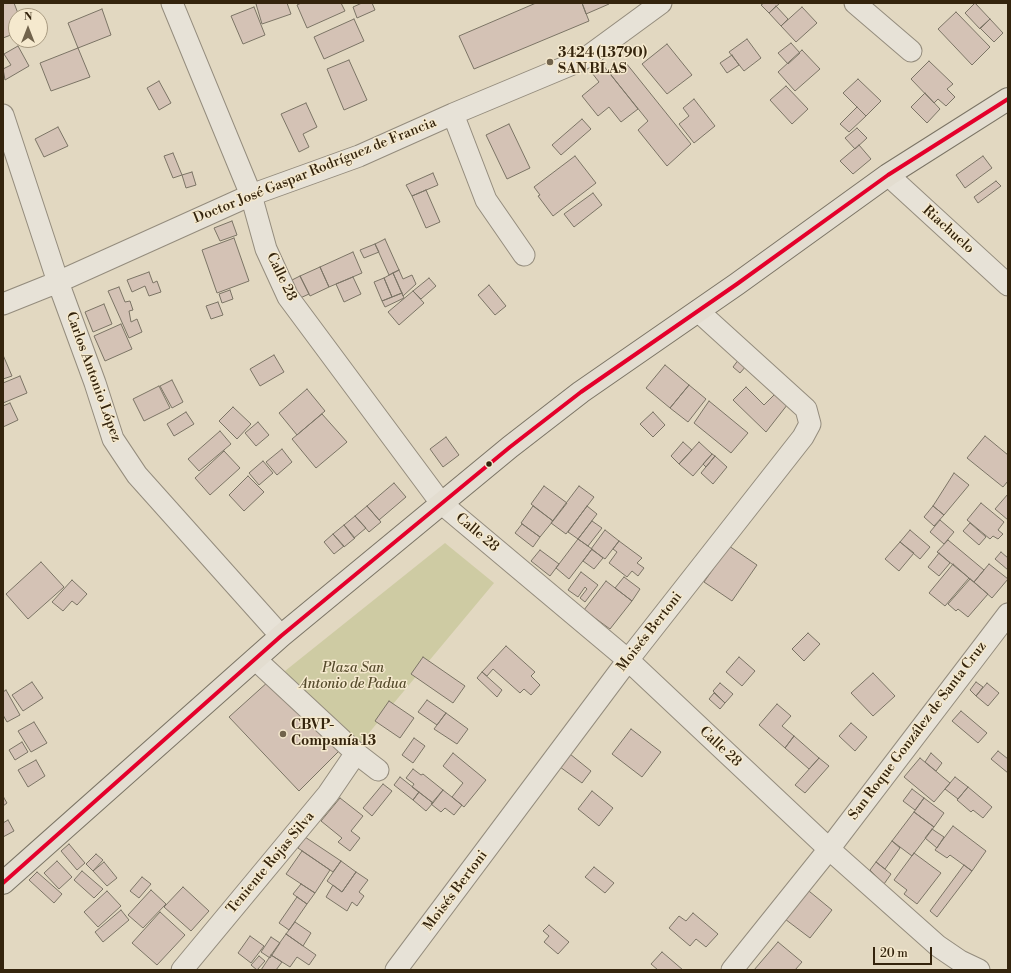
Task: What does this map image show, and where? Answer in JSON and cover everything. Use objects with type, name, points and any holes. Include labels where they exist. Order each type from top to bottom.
[{"type":"main road","points":[[3,883],[281,636],[441,503],[580,392],[698,311],[888,176],[1008,99]]},
{"type":"street","name":"Calle 28","points":[[172,3],[252,195],[266,249],[288,297],[441,503],[628,660],[828,849],[938,946],[956,965],[979,970]]},
{"type":"street","name":"Doctor José Gaspar Rodríguez de Francia","points":[[3,304],[58,282],[252,195],[359,156],[453,114],[575,63],[590,55],[661,3]]},
{"type":"street","points":[[855,3],[911,51]]},
{"type":"street","points":[[453,114],[486,200],[524,255]]},
{"type":"street","name":"Carlos Antonio López","points":[[3,115],[58,282],[95,383],[113,439],[137,475],[281,636]]},
{"type":"street","name":"Riachuelo","points":[[888,176],[1008,285]]},
{"type":"street","name":"Moisés Bertoni","points":[[396,970],[628,660],[798,443],[810,424],[806,409],[698,311]]},
{"type":"street","name":"San Roque González de Santa Cruz","points":[[732,970],[828,849],[1008,614]]},
{"type":"street","points":[[255,659],[356,753],[378,770]]},
{"type":"street","name":"Teniente Rojas Silva","points":[[182,970],[328,794],[356,753]]},
{"type":"green space","name":"Plaza San Antonio de Padua","points":[[445,543],[494,583],[358,746],[280,675]]},
{"type":"building","points":[[3,3],[14,3],[16,8],[8,8],[8,36],[3,38]]},
{"type":"building","points":[[287,3],[291,14],[262,24],[256,4]]},
{"type":"building","points":[[301,3],[341,3],[345,11],[307,28],[297,5]]},
{"type":"building","points":[[362,3],[372,3],[375,10],[357,18],[353,7]]},
{"type":"building","points":[[536,3],[582,3],[589,21],[474,69],[459,36]]},
{"type":"building","points":[[582,3],[609,3],[609,4],[586,14]]},
{"type":"building","points":[[764,3],[780,3],[769,13],[761,5]]},
{"type":"building","points":[[975,3],[990,19],[980,29],[965,13]]},
{"type":"building","points":[[776,6],[788,19],[781,26],[769,13]]},
{"type":"building","points":[[254,7],[265,35],[243,44],[231,16]]},
{"type":"building","points":[[802,7],[817,23],[796,42],[781,26]]},
{"type":"building","points":[[102,9],[111,35],[78,48],[68,23]]},
{"type":"building","points":[[956,12],[990,47],[972,65],[938,29]]},
{"type":"building","points":[[354,19],[364,41],[324,59],[314,37]]},
{"type":"building","points":[[990,19],[1003,33],[994,42],[980,28]]},
{"type":"building","points":[[747,39],[761,58],[744,71],[729,52]]},
{"type":"building","points":[[791,43],[800,53],[788,64],[778,53]]},
{"type":"building","points":[[667,44],[692,75],[667,94],[642,64]]},
{"type":"building","points":[[14,48],[19,48],[29,66],[5,80],[3,69],[11,65],[4,54]]},
{"type":"building","points":[[78,48],[90,77],[51,91],[40,63]]},
{"type":"building","points":[[802,50],[820,69],[795,91],[778,72]]},
{"type":"building","points":[[732,55],[739,65],[727,73],[720,63]]},
{"type":"building","points":[[349,60],[367,100],[344,110],[327,69]]},
{"type":"building","points":[[929,61],[953,84],[947,89],[955,97],[946,106],[938,99],[934,103],[911,79]]},
{"type":"building","points":[[626,63],[691,144],[667,166],[638,130],[648,121],[611,75]]},
{"type":"building","points":[[603,65],[638,109],[621,122],[609,107],[598,116],[582,96],[599,82],[592,73]]},
{"type":"building","points":[[858,79],[881,101],[866,116],[843,93]]},
{"type":"building","points":[[159,81],[171,103],[159,110],[147,88]]},
{"type":"building","points":[[786,86],[808,109],[792,124],[770,100]]},
{"type":"building","points":[[925,93],[940,109],[927,123],[911,107]]},
{"type":"building","points":[[694,99],[715,126],[694,143],[679,124],[689,116],[683,108]]},
{"type":"building","points":[[306,103],[317,127],[303,134],[309,147],[299,152],[281,114]]},
{"type":"building","points":[[857,107],[866,116],[849,132],[840,124]]},
{"type":"building","points":[[582,119],[591,129],[561,155],[552,145]]},
{"type":"building","points":[[509,124],[530,168],[507,179],[486,135]]},
{"type":"building","points":[[58,127],[68,146],[44,157],[35,139]]},
{"type":"building","points":[[857,128],[867,138],[855,149],[845,138]]},
{"type":"building","points":[[859,145],[871,159],[853,174],[840,161]]},
{"type":"building","points":[[173,153],[182,175],[173,178],[164,156]]},
{"type":"building","points":[[575,156],[596,183],[553,216],[538,196],[540,195],[534,187]]},
{"type":"building","points":[[983,156],[992,168],[965,188],[956,175]]},
{"type":"building","points":[[192,172],[196,185],[186,188],[182,175]]},
{"type":"building","points":[[433,173],[438,185],[412,196],[406,185]]},
{"type":"building","points":[[996,181],[1001,186],[978,203],[974,197]]},
{"type":"building","points":[[426,190],[440,222],[426,228],[412,196]]},
{"type":"building","points":[[593,193],[602,205],[574,227],[564,214]]},
{"type":"building","points":[[232,221],[237,235],[220,241],[214,228]]},
{"type":"building","points":[[234,238],[249,281],[217,293],[202,250]]},
{"type":"building","points":[[385,239],[399,270],[389,275],[375,244]]},
{"type":"building","points":[[375,244],[379,252],[364,258],[360,250]]},
{"type":"building","points":[[353,252],[362,273],[329,287],[320,267]]},
{"type":"building","points":[[320,267],[329,287],[310,296],[300,276]]},
{"type":"building","points":[[399,270],[403,279],[412,275],[416,284],[403,296],[393,273]]},
{"type":"building","points":[[149,272],[153,283],[157,281],[161,292],[149,296],[145,286],[132,292],[127,280]]},
{"type":"building","points":[[393,273],[402,293],[392,297],[384,278]]},
{"type":"building","points":[[300,276],[309,294],[298,299],[290,281]]},
{"type":"building","points":[[353,277],[361,294],[344,302],[336,284]]},
{"type":"building","points":[[384,278],[392,297],[382,301],[374,282]]},
{"type":"building","points":[[429,278],[436,286],[421,299],[413,291]]},
{"type":"building","points":[[489,285],[506,306],[495,315],[478,295]]},
{"type":"building","points":[[119,287],[125,302],[130,301],[133,310],[129,311],[131,322],[137,319],[142,332],[129,338],[108,291]]},
{"type":"building","points":[[230,290],[233,299],[222,303],[219,294]]},
{"type":"building","points":[[413,291],[424,303],[399,325],[388,312]]},
{"type":"building","points":[[402,293],[404,298],[385,307],[382,301]]},
{"type":"building","points":[[218,302],[223,315],[211,319],[206,306]]},
{"type":"building","points":[[104,304],[112,324],[93,332],[85,312]]},
{"type":"building","points":[[121,324],[132,349],[105,361],[94,336]]},
{"type":"building","points":[[3,355],[12,376],[3,379]]},
{"type":"building","points":[[274,355],[284,372],[260,386],[250,369]]},
{"type":"building","points":[[739,359],[747,365],[740,373],[733,367]]},
{"type":"building","points":[[665,365],[689,385],[670,408],[646,388]]},
{"type":"building","points":[[20,376],[27,393],[3,403],[3,383]]},
{"type":"building","points":[[172,380],[183,402],[172,408],[160,386]]},
{"type":"building","points":[[689,385],[706,399],[688,422],[670,408]]},
{"type":"building","points":[[159,386],[170,408],[144,421],[133,399]]},
{"type":"building","points":[[746,387],[764,405],[780,389],[791,400],[766,432],[733,400]]},
{"type":"building","points":[[307,389],[325,411],[297,435],[279,413]]},
{"type":"building","points":[[709,401],[748,433],[731,453],[694,423]]},
{"type":"building","points":[[10,403],[18,420],[3,427],[3,406]]},
{"type":"building","points":[[233,407],[251,424],[237,439],[219,421]]},
{"type":"building","points":[[186,412],[194,424],[174,436],[167,424]]},
{"type":"building","points":[[653,412],[665,425],[653,437],[640,424]]},
{"type":"building","points":[[322,414],[347,442],[316,468],[292,439]]},
{"type":"building","points":[[258,422],[269,435],[256,446],[245,433]]},
{"type":"building","points":[[220,431],[231,444],[199,471],[188,459]]},
{"type":"building","points":[[985,436],[1008,455],[1008,481],[1003,487],[967,458]]},
{"type":"building","points":[[446,437],[459,455],[443,467],[430,449]]},
{"type":"building","points":[[683,442],[692,450],[679,464],[671,456]]},
{"type":"building","points":[[699,442],[712,454],[693,476],[679,464]]},
{"type":"building","points":[[282,449],[292,462],[277,475],[266,462]]},
{"type":"building","points":[[224,451],[240,468],[210,495],[195,478]]},
{"type":"building","points":[[712,454],[715,456],[706,467],[703,464]]},
{"type":"building","points":[[715,456],[727,467],[713,484],[701,473]]},
{"type":"building","points":[[263,461],[273,473],[259,485],[249,473]]},
{"type":"building","points":[[954,473],[969,485],[944,515],[933,506]]},
{"type":"building","points":[[248,476],[264,492],[244,511],[229,495]]},
{"type":"building","points":[[394,483],[406,497],[379,520],[367,506]]},
{"type":"building","points":[[544,486],[567,503],[553,521],[531,504]]},
{"type":"building","points":[[579,486],[594,497],[566,534],[551,523]]},
{"type":"building","points":[[1008,494],[1008,520],[995,509]]},
{"type":"building","points":[[981,503],[1004,522],[998,530],[1003,534],[998,539],[993,536],[990,539],[967,520]]},
{"type":"building","points":[[367,506],[381,522],[369,532],[355,516]]},
{"type":"building","points":[[533,506],[553,521],[540,537],[521,523]]},
{"type":"building","points":[[587,506],[597,514],[578,539],[568,532]]},
{"type":"building","points":[[933,506],[944,515],[934,526],[924,517]]},
{"type":"building","points":[[355,516],[366,528],[354,538],[344,525]]},
{"type":"building","points":[[940,520],[954,532],[944,544],[930,532]]},
{"type":"building","points":[[592,521],[602,528],[588,546],[578,539]]},
{"type":"building","points":[[970,523],[986,537],[979,545],[963,531]]},
{"type":"building","points":[[522,524],[540,537],[533,547],[515,533]]},
{"type":"building","points":[[344,525],[355,538],[344,547],[333,534]]},
{"type":"building","points":[[605,530],[619,541],[605,559],[591,549]]},
{"type":"building","points":[[910,530],[930,547],[920,559],[900,542]]},
{"type":"building","points":[[333,534],[344,546],[334,554],[324,542]]},
{"type":"building","points":[[578,539],[592,549],[569,579],[556,568]]},
{"type":"building","points":[[948,540],[984,570],[974,582],[937,552]]},
{"type":"building","points":[[619,541],[642,558],[637,563],[644,568],[638,576],[632,571],[627,577],[609,563],[617,552],[613,549]]},
{"type":"building","points":[[900,542],[914,553],[899,571],[885,559]]},
{"type":"building","points":[[729,546],[757,565],[732,601],[704,582]]},
{"type":"building","points":[[592,549],[603,558],[594,569],[583,561]]},
{"type":"building","points":[[540,550],[559,564],[550,576],[531,561]]},
{"type":"building","points":[[1001,552],[1008,558],[1008,570],[995,559]]},
{"type":"building","points":[[939,553],[950,563],[939,576],[928,567]]},
{"type":"building","points":[[41,562],[64,587],[28,619],[6,594]]},
{"type":"building","points":[[953,564],[969,578],[945,606],[929,593]]},
{"type":"building","points":[[989,564],[1008,579],[992,598],[974,582]]},
{"type":"building","points":[[581,572],[598,585],[585,602],[580,598],[587,589],[585,587],[578,597],[568,590]]},
{"type":"building","points":[[624,577],[640,589],[632,601],[615,588]]},
{"type":"building","points":[[970,579],[988,594],[968,617],[958,609],[956,611],[948,604]]},
{"type":"building","points":[[72,580],[87,594],[77,605],[72,601],[63,611],[52,602]]},
{"type":"building","points":[[606,581],[632,601],[610,629],[584,610]]},
{"type":"building","points":[[808,633],[820,644],[804,661],[792,649]]},
{"type":"building","points":[[506,646],[535,672],[531,676],[540,685],[531,695],[524,689],[520,693],[493,669],[487,676],[482,672]]},
{"type":"building","points":[[423,657],[465,686],[453,703],[411,674]]},
{"type":"building","points":[[739,657],[755,671],[742,686],[726,672]]},
{"type":"building","points":[[482,672],[502,690],[497,697],[477,678]]},
{"type":"building","points":[[873,673],[895,696],[873,716],[851,693]]},
{"type":"building","name":"CBVP- Companía 13","points":[[269,681],[339,751],[299,791],[229,717]]},
{"type":"building","points":[[32,682],[43,698],[23,711],[12,695]]},
{"type":"building","points":[[976,682],[983,687],[976,696],[970,690]]},
{"type":"building","points":[[720,683],[733,694],[725,703],[713,691]]},
{"type":"building","points":[[987,683],[999,693],[988,706],[976,696]]},
{"type":"building","points":[[6,690],[20,715],[7,722],[3,715],[3,692]]},
{"type":"building","points":[[714,693],[725,703],[720,709],[709,699]]},
{"type":"building","points":[[427,700],[446,713],[437,725],[418,712]]},
{"type":"building","points":[[389,701],[414,718],[400,738],[375,721]]},
{"type":"building","points":[[777,704],[791,716],[782,726],[794,736],[785,748],[759,725]]},
{"type":"building","points":[[961,711],[987,733],[978,743],[952,721]]},
{"type":"building","points":[[446,713],[468,729],[457,744],[434,729]]},
{"type":"building","points":[[34,722],[47,743],[31,752],[18,731]]},
{"type":"building","points":[[851,723],[867,737],[855,751],[839,736]]},
{"type":"building","points":[[631,729],[661,752],[642,777],[612,754]]},
{"type":"building","points":[[794,736],[819,758],[809,769],[785,748]]},
{"type":"building","points":[[414,738],[425,746],[413,763],[402,755]]},
{"type":"building","points":[[22,742],[28,752],[15,760],[9,750]]},
{"type":"building","points":[[998,751],[1008,759],[1008,773],[991,759]]},
{"type":"building","points":[[453,753],[486,780],[464,807],[452,797],[463,783],[443,766]]},
{"type":"building","points":[[931,753],[942,763],[936,771],[925,762]]},
{"type":"building","points":[[570,754],[591,771],[582,783],[560,767]]},
{"type":"building","points":[[819,758],[829,766],[805,793],[795,785]]},
{"type":"building","points":[[920,758],[950,783],[934,802],[904,777]]},
{"type":"building","points":[[36,760],[45,776],[28,787],[18,770]]},
{"type":"building","points":[[413,769],[421,775],[423,774],[443,790],[433,803],[412,787],[414,784],[406,778]]},
{"type":"building","points":[[400,777],[419,792],[413,800],[394,785]]},
{"type":"building","points":[[955,777],[968,787],[958,799],[945,789]]},
{"type":"building","points":[[383,784],[392,791],[372,816],[363,808]]},
{"type":"building","points":[[968,787],[992,807],[983,818],[973,810],[971,812],[957,800]]},
{"type":"building","points":[[912,789],[924,798],[915,810],[903,801]]},
{"type":"building","points":[[443,790],[462,805],[454,815],[445,808],[441,812],[431,804]]},
{"type":"building","points":[[592,791],[613,808],[599,826],[578,809]]},
{"type":"building","points":[[419,792],[433,803],[426,811],[413,800]]},
{"type":"building","points":[[4,798],[7,803],[3,806],[3,799]]},
{"type":"building","points":[[340,798],[363,816],[351,831],[360,838],[350,851],[338,842],[342,838],[321,821]]},
{"type":"building","points":[[924,798],[944,813],[934,827],[914,812]]},
{"type":"building","points":[[914,812],[934,827],[912,856],[892,841]]},
{"type":"building","points":[[8,820],[14,831],[3,837],[3,823]]},
{"type":"building","points":[[953,826],[986,851],[972,871],[950,855],[947,858],[935,850]]},
{"type":"building","points":[[932,829],[944,837],[937,848],[925,838]]},
{"type":"building","points":[[305,837],[341,861],[333,872],[298,848]]},
{"type":"building","points":[[892,841],[900,848],[885,869],[876,862]]},
{"type":"building","points":[[69,844],[85,863],[77,870],[61,851]]},
{"type":"building","points":[[302,851],[330,870],[315,893],[286,874]]},
{"type":"building","points":[[914,853],[941,873],[917,904],[904,894],[907,890],[894,880]]},
{"type":"building","points":[[96,854],[103,860],[93,871],[86,864]]},
{"type":"building","points":[[57,861],[72,877],[59,889],[44,873]]},
{"type":"building","points":[[341,861],[356,872],[342,892],[327,881]]},
{"type":"building","points":[[104,862],[117,878],[107,886],[93,871]]},
{"type":"building","points":[[876,862],[891,874],[884,884],[870,870]]},
{"type":"building","points":[[964,865],[972,871],[937,917],[930,911]]},
{"type":"building","points":[[594,867],[614,883],[605,893],[585,877]]},
{"type":"building","points":[[82,871],[103,889],[94,898],[74,880]]},
{"type":"building","points":[[37,872],[62,894],[54,903],[29,880]]},
{"type":"building","points":[[356,872],[368,880],[359,892],[364,896],[357,906],[352,902],[347,911],[326,897],[333,885],[342,892]]},
{"type":"building","points":[[142,877],[151,884],[139,898],[130,891]]},
{"type":"building","points":[[301,884],[315,893],[307,904],[293,894]]},
{"type":"building","points":[[183,887],[209,911],[191,931],[164,907]]},
{"type":"building","points":[[804,887],[832,910],[810,938],[781,916]]},
{"type":"building","points":[[151,890],[166,904],[143,928],[128,915]]},
{"type":"building","points":[[107,891],[121,906],[98,927],[84,912]]},
{"type":"building","points":[[297,897],[307,904],[289,930],[279,923]]},
{"type":"building","points":[[121,910],[129,920],[103,942],[95,932]]},
{"type":"building","points":[[160,912],[185,935],[157,965],[132,943]]},
{"type":"building","points":[[693,913],[718,934],[706,947],[696,939],[690,946],[669,928],[679,916],[686,921]]},
{"type":"building","points":[[295,922],[311,933],[303,946],[286,934]]},
{"type":"building","points":[[549,925],[569,942],[558,954],[544,942],[549,936],[543,931]]},
{"type":"building","points":[[286,934],[316,955],[309,965],[297,957],[290,967],[271,955]]},
{"type":"building","points":[[250,936],[264,946],[251,963],[238,953]]},
{"type":"building","points":[[271,937],[280,943],[270,958],[261,952]]},
{"type":"building","points":[[778,942],[802,962],[795,970],[754,970]]},
{"type":"building","points":[[662,952],[683,970],[658,970],[651,964]]},
{"type":"building","points":[[271,955],[282,962],[276,970],[261,970]]},
{"type":"building","points":[[259,956],[265,961],[257,970],[251,965]]},
{"type":"transit line","points":[[3,883],[281,636],[510,447],[581,392],[737,284],[888,175],[1008,99]]},
{"type":"place","name":"3424 (13790) SAN BLAS","points":[[550,62]]},
{"type":"place","name":"CBVP- Companía 13","points":[[283,734]]}]
